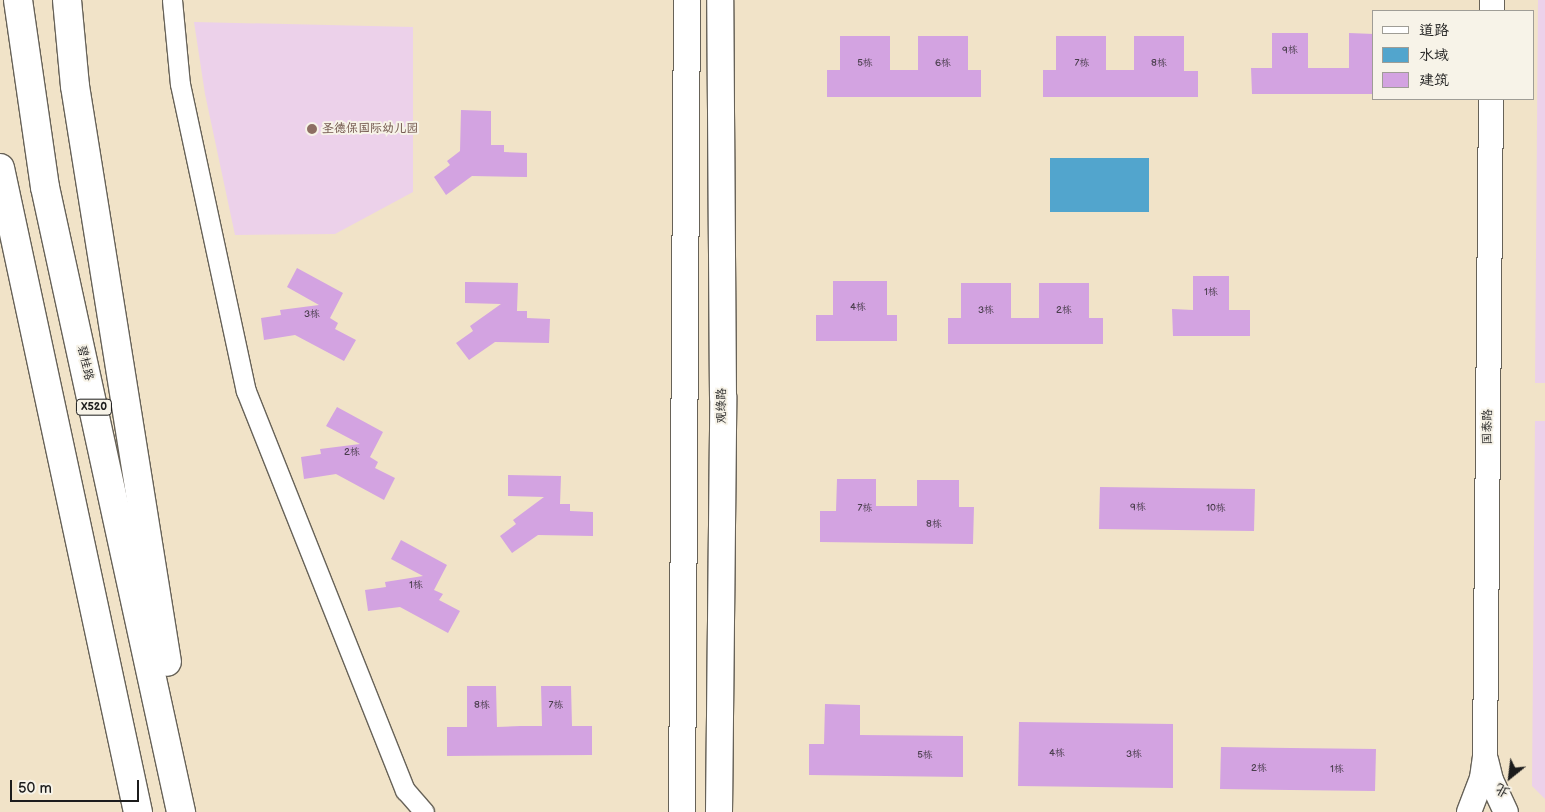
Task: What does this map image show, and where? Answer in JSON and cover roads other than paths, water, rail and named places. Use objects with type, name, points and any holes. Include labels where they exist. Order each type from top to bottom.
[{"type":"highway","name":"碧桂路","points":[[18,0],[45,187],[181,812]]},
{"type":"highway","points":[[67,0],[77,96],[191,812]]},
{"type":"highway","points":[[0,168],[138,812]]},
{"type":"highway","points":[[0,206],[59,442]]},
{"type":"main road","points":[[682,812],[687,0]]},
{"type":"main road","name":"观绿路","points":[[719,812],[724,3]]},
{"type":"street","points":[[172,0],[180,84],[246,391],[405,790],[424,812]]},
{"type":"street","name":"国泰路","points":[[1469,812],[1482,778],[1485,756],[1491,100]]},
{"type":"street","name":"国泰路","points":[[1485,756],[1491,780],[1506,812]]},
{"type":"street","points":[[403,812],[405,790]]},
{"type":"water","points":[[1050,158],[1149,158],[1149,212],[1050,212]]},
{"type":"place","name":"圣德保国际幼儿园","points":[[312,129]]}]
